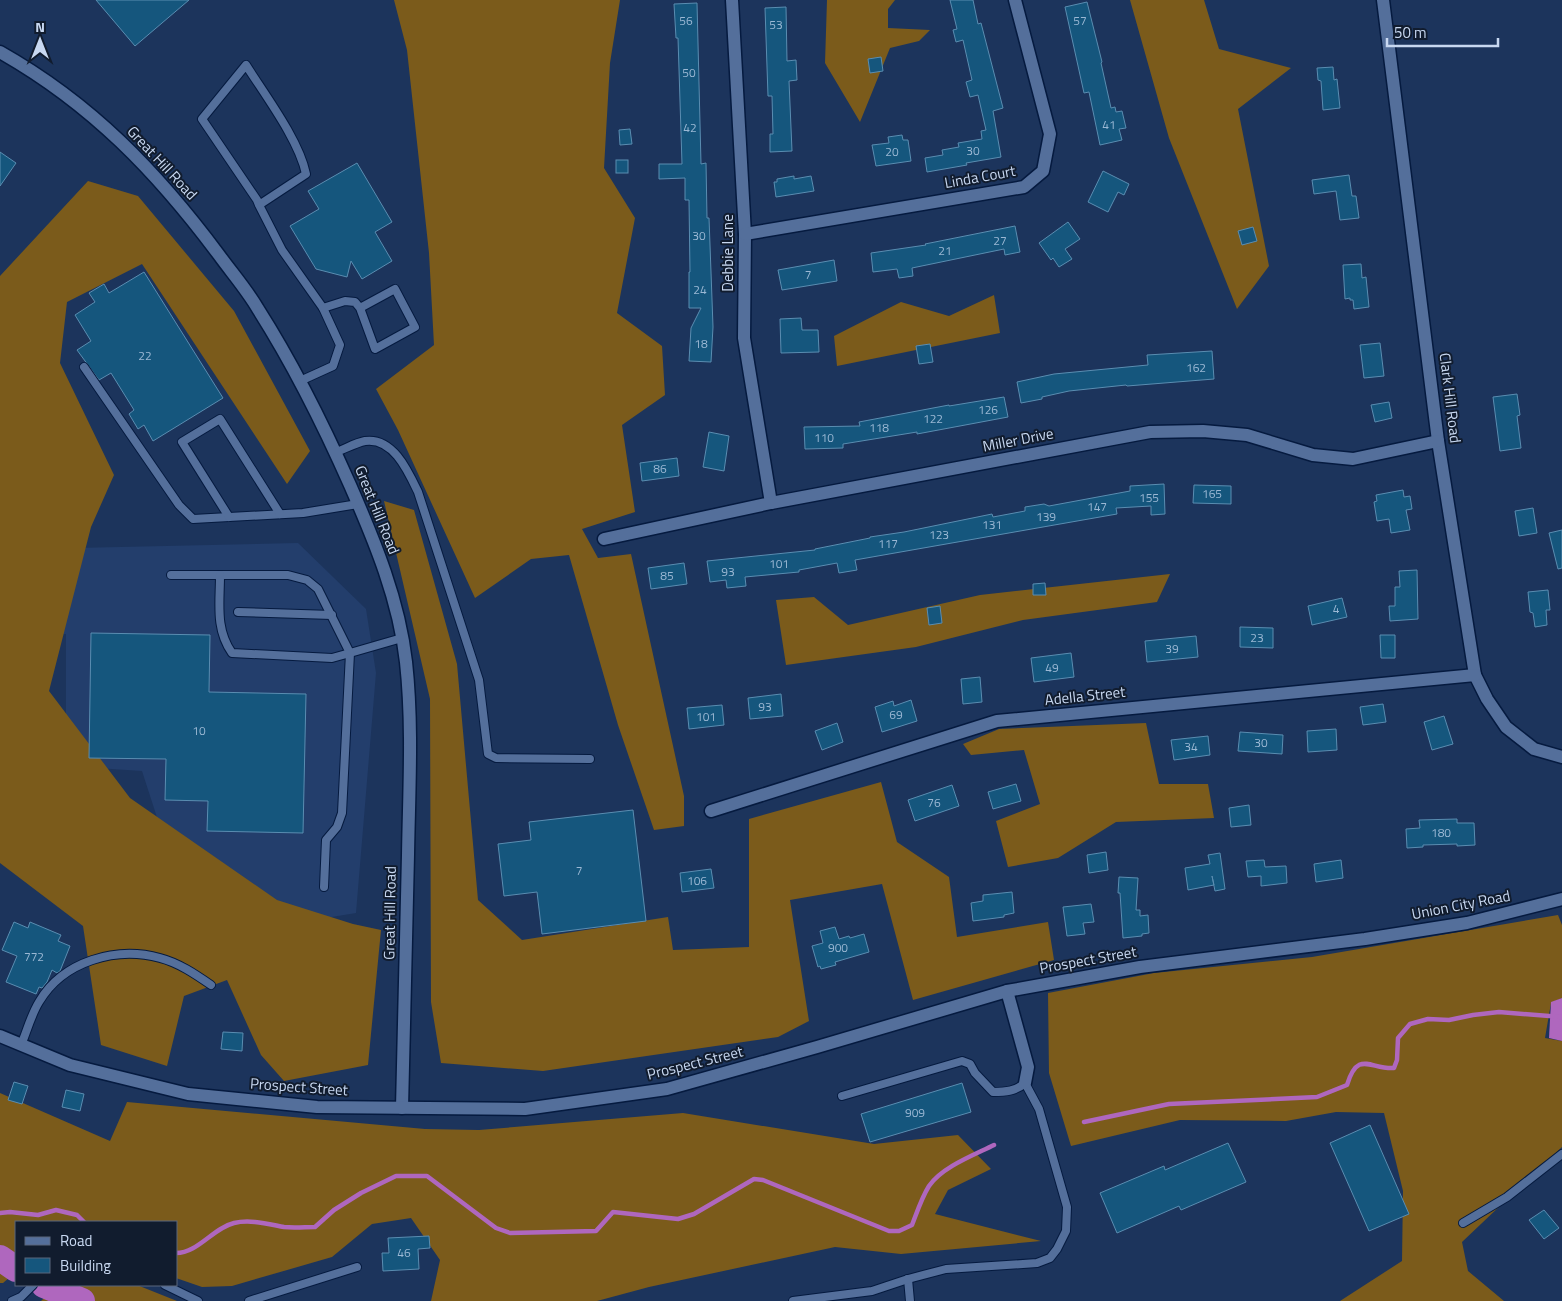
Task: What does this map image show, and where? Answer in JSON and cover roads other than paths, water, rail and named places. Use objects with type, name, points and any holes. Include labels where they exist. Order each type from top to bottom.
[{"type":"street","name":"Debbie Lane","points":[[732,0],[745,234],[744,338],[771,503]]},
{"type":"street","name":"Linda Court","points":[[745,234],[1024,187],[1043,171],[1050,134],[1015,0]]},
{"type":"street","name":"Clark Hill Road","points":[[1383,0],[1438,441],[1475,674],[1487,699],[1506,727],[1534,749],[1562,758]]},
{"type":"street","name":"Great Hill Road","points":[[0,52],[66,94],[121,142],[165,186],[189,215],[257,306],[300,381],[336,452],[379,556],[394,600],[402,638],[407,683],[410,764],[402,1108]]},
{"type":"street","name":"Miller Drive","points":[[604,539],[771,503],[1150,432],[1203,431],[1246,434],[1313,455],[1353,459],[1438,441]]},
{"type":"street","name":"Adella Street","points":[[711,811],[997,721],[1475,674]]},
{"type":"street","name":"Union City Road","points":[[1365,939],[1467,923],[1562,899]]},
{"type":"street","name":"Prospect Street","points":[[0,1036],[70,1065],[188,1094],[317,1107],[525,1109],[667,1089],[1007,991],[1140,967],[1365,939]]},
{"type":"street","points":[[1007,991],[1028,1067],[1026,1083]]},
{"type":"lane","points":[[259,205],[306,174],[303,160],[276,112],[246,65],[202,119],[259,205],[282,250],[323,308],[340,345],[333,366],[300,381]]},
{"type":"lane","points":[[323,308],[345,301],[354,302],[360,308],[375,349],[415,327],[395,289],[360,308]]},
{"type":"lane","points":[[84,367],[179,505],[193,519],[303,513],[358,504]]},
{"type":"lane","points":[[228,517],[182,442],[220,419],[280,514]]},
{"type":"lane","points":[[336,452],[362,442],[378,442],[395,454],[408,471],[418,492],[479,680],[488,754],[496,758],[590,759]]},
{"type":"lane","points":[[171,575],[288,574],[307,580],[318,589],[332,615],[350,653],[342,813],[337,827],[326,840],[324,887]]},
{"type":"lane","points":[[220,575],[219,625],[224,642],[232,653],[332,658],[402,638]]},
{"type":"lane","points":[[238,612],[332,615]]},
{"type":"lane","points":[[21,1045],[38,1002],[52,985],[70,970],[93,960],[119,954],[141,954],[162,958],[186,968],[211,985]]},
{"type":"lane","points":[[793,1301],[872,1291],[946,1269],[1037,1263],[1050,1258],[1066,1231],[1067,1207],[1039,1109],[1026,1083],[1020,1088],[1005,1092],[993,1092],[970,1064],[962,1061],[842,1096]]},
{"type":"lane","points":[[1462,1223],[1508,1197],[1562,1154]]},
{"type":"lane","points":[[249,1301],[357,1267]]},
{"type":"lane","points":[[908,1279],[910,1301]]},
{"type":"lane","points":[[167,1286],[198,1301]]},
{"type":"lane","points":[[12,1301],[21,1297],[31,1287]]},
{"type":"waterway","points":[[1084,1122],[1169,1104],[1317,1097],[1347,1085],[1351,1074],[1361,1064],[1394,1068],[1397,1060],[1398,1038],[1410,1024],[1428,1019],[1449,1020],[1499,1012],[1562,1017]]},
{"type":"waterway","points":[[178,1253],[191,1249],[219,1230],[234,1223],[253,1222],[284,1227],[315,1227],[334,1210],[361,1193],[396,1176],[427,1176],[496,1228],[510,1233],[596,1231],[613,1212],[678,1219],[694,1214],[754,1179],[763,1180],[889,1231],[899,1231],[912,1225],[924,1195],[935,1179],[950,1167],[994,1145]]},
{"type":"waterway","points":[[0,1213],[10,1212],[38,1215],[56,1210],[77,1215],[83,1221]]},
{"type":"waterway","points":[[0,1258],[15,1268]]},
{"type":"waterway","points":[[46,1286],[82,1301]]}]
